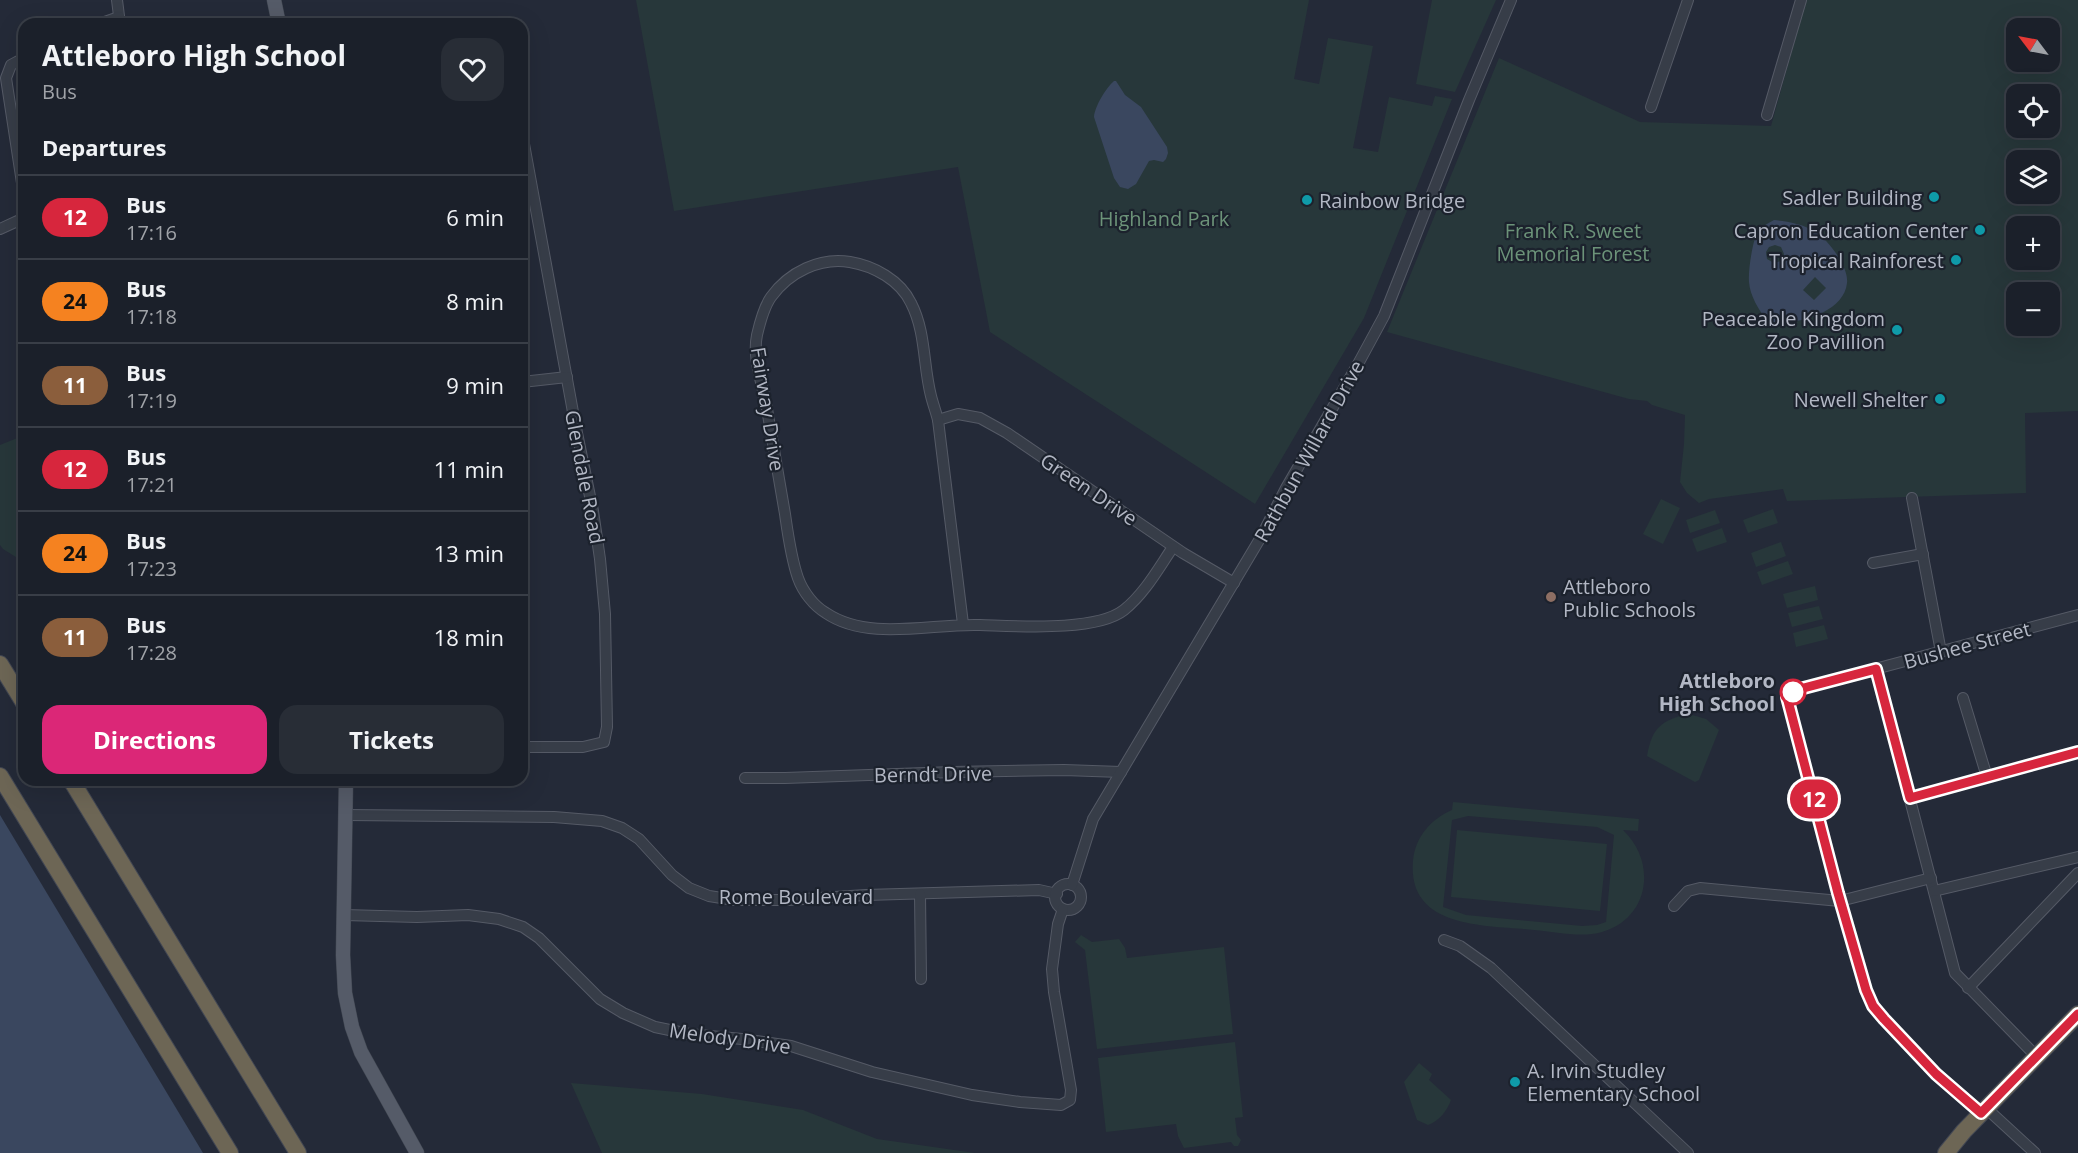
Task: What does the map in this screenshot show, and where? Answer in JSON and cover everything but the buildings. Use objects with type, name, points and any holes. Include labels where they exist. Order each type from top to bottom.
[{"type":"highway","points":[[0,664],[18,693]]},
{"type":"highway","points":[[0,776],[230,1153]]},
{"type":"highway","points":[[75,786],[298,1153]]},
{"type":"highway","points":[[1946,1153],[1984,1110],[2078,1014]]},
{"type":"main road","points":[[274,0],[278,18]]},
{"type":"main road","points":[[346,786],[345,993],[352,1027],[361,1052],[398,1115],[417,1153]]},
{"type":"street","points":[[117,0],[119,18]]},
{"type":"street","name":"Rathbun Willard Drive","points":[[1063,909],[1073,909],[1078,906],[1081,899],[1080,892],[1072,885],[1093,819],[1234,583],[1384,316],[1511,0]]},
{"type":"street","points":[[1650,106],[1689,0]]},
{"type":"street","points":[[1767,115],[1801,0]]},
{"type":"street","points":[[18,61],[11,65],[6,78],[18,157]]},
{"type":"street","name":"Glendale Road","points":[[528,166],[600,559],[605,614],[607,727],[604,742],[583,747],[528,747]]},
{"type":"street","points":[[0,229],[18,221]]},
{"type":"street","name":"Fairway Drive","points":[[963,624],[938,420],[930,395],[919,320],[909,299],[891,279],[873,268],[849,262],[827,261],[804,268],[783,284],[770,298],[762,316],[757,338],[758,366],[790,546],[799,580],[810,599],[826,613],[867,629],[963,624],[1023,626],[1098,622],[1122,612],[1145,589],[1173,547]]},
{"type":"street","points":[[528,381],[567,377]]},
{"type":"street","name":"Green Drive","points":[[938,420],[958,414],[980,418],[1008,433],[1173,547],[1234,583]]},
{"type":"street","points":[[1912,498],[1941,651]]},
{"type":"street","points":[[1873,563],[1923,554]]},
{"type":"street","name":"Bushee Street","points":[[1840,901],[1787,697],[1796,690],[2078,615]]},
{"type":"street","points":[[1876,669],[1955,972],[2036,1056]]},
{"type":"street","points":[[1963,698],[1987,777]]},
{"type":"street","points":[[1910,798],[2078,752]]},
{"type":"street","name":"Berndt Drive","points":[[745,778],[1075,770],[1121,772]]},
{"type":"street","name":"Rome Boulevard","points":[[345,815],[554,817],[602,821],[622,828],[639,839],[672,875],[688,888],[709,896],[735,900],[1040,890],[1057,894]]},
{"type":"street","points":[[1934,891],[2078,857]]},
{"type":"street","points":[[1968,988],[2078,873]]},
{"type":"street","points":[[1674,906],[1688,891],[1700,888],[1840,901],[1931,878]]},
{"type":"street","points":[[1063,909],[1056,901],[1057,894],[1063,886],[1072,885]]},
{"type":"street","points":[[920,894],[921,979]]},
{"type":"street","points":[[1840,901],[1866,990],[1873,1006],[1936,1074],[1984,1110],[2035,1153]]},
{"type":"street","name":"Melody Drive","points":[[344,915],[406,917],[468,915],[499,919],[523,927],[539,938],[600,999],[623,1013],[655,1027],[689,1034],[742,1038],[791,1046],[872,1072],[972,1095],[1061,1105],[1070,1100],[1071,1090],[1052,969],[1058,924],[1063,909]]},
{"type":"street","points":[[1444,940],[1460,946],[1491,968],[1688,1153]]},
{"type":"green space","name":"Highland Park","points":[[636,0],[1309,0],[1294,79],[1319,84],[1328,38],[1373,46],[1353,148],[1378,152],[1389,97],[1432,106],[1435,96],[1452,99],[1364,318],[1255,504],[990,332],[958,167],[674,211]]},
{"type":"green space","points":[[1432,0],[1496,0],[1455,92],[1416,84]]},
{"type":"green space","name":"Frank R. Sweet Memorial Forest","points":[[1806,0],[2078,0],[2078,411],[2025,413],[2026,493],[1787,501],[1783,489],[1709,499],[1699,503],[1687,493],[1680,482],[1685,415],[1652,405],[1647,401],[1629,399],[1387,332],[1499,58],[1640,122],[1771,126]]},
{"type":"green space","points":[[18,438],[18,558],[0,545],[0,445]]},
{"type":"green space","points":[[1661,499],[1680,508],[1663,544],[1643,534]]},
{"type":"green space","points":[[1773,509],[1778,523],[1748,533],[1743,520]]},
{"type":"green space","points":[[1715,510],[1720,523],[1690,533],[1686,520]]},
{"type":"green space","points":[[1722,528],[1727,542],[1697,552],[1692,539]]},
{"type":"green space","points":[[1781,542],[1786,556],[1756,567],[1751,553]]},
{"type":"green space","points":[[1788,561],[1793,574],[1762,585],[1757,572]]},
{"type":"green space","points":[[1815,586],[1818,600],[1787,608],[1783,594]]},
{"type":"green space","points":[[1819,606],[1823,619],[1792,627],[1788,613]]},
{"type":"green space","points":[[1824,625],[1828,639],[1796,647],[1793,633]]},
{"type":"green space","points":[[1689,714],[1706,719],[1719,730],[1699,780],[1695,782],[1647,756],[1652,738],[1660,726],[1672,719]]},
{"type":"green space","points":[[1453,802],[1639,819],[1638,831],[1623,830],[1634,843],[1641,857],[1644,873],[1639,902],[1630,915],[1618,925],[1594,934],[1495,927],[1454,920],[1437,912],[1423,900],[1415,884],[1414,852],[1425,830],[1437,818],[1452,810]],"holes":[[[1468,816],[1597,827],[1614,835],[1606,922],[1582,926],[1466,915],[1443,907],[1452,820]]]},
{"type":"green space","points":[[1457,830],[1607,844],[1600,911],[1451,897]]},
{"type":"green space","points":[[1081,935],[1092,942],[1119,939],[1125,948],[1127,958],[1224,947],[1233,1034],[1097,1049],[1085,950],[1075,942]]},
{"type":"green space","points":[[1235,1042],[1243,1117],[1235,1118],[1237,1135],[1241,1140],[1238,1146],[1234,1146],[1231,1142],[1184,1148],[1178,1136],[1176,1124],[1106,1132],[1098,1058]]},
{"type":"green space","points":[[1419,1063],[1432,1074],[1429,1080],[1451,1100],[1442,1115],[1428,1125],[1417,1120],[1404,1082]]},
{"type":"green space","points":[[571,1083],[702,1094],[803,1110],[877,1139],[975,1153],[602,1153]]},
{"type":"water","points":[[1114,81],[1125,95],[1141,107],[1167,147],[1168,153],[1163,162],[1149,161],[1136,184],[1128,189],[1120,187],[1114,178],[1094,117],[1101,98]]},
{"type":"water","points":[[1774,220],[1800,225],[1820,235],[1841,262],[1847,276],[1844,294],[1827,310],[1803,320],[1790,322],[1767,321],[1761,312],[1750,287],[1750,265],[1757,232]],"holes":[[[1775,245],[1781,247],[1784,254],[1781,261],[1774,263],[1767,259],[1766,252],[1769,247]],[[1815,277],[1826,288],[1814,300],[1803,290]]]},
{"type":"water","points":[[0,815],[203,1153],[0,1153]]},
{"type":"bus line","name":"12","points":[[2078,752],[1910,798],[1876,669],[1796,690],[1787,697],[1866,990],[1873,1006],[1884,1019],[1936,1074],[1981,1113],[2078,1014]]},
{"type":"place","name":"Sadler Building","points":[[1934,197]]},
{"type":"place","name":"Rainbow Bridge","points":[[1307,200]]},
{"type":"place","name":"Capron Education Center","points":[[1980,230]]},
{"type":"place","name":"Tropical Rainforest","points":[[1956,260]]},
{"type":"place","name":"Peaceable Kingdom Zoo Pavillion","points":[[1897,330]]},
{"type":"place","name":"Newell Shelter","points":[[1940,399]]},
{"type":"place","name":"Attleboro Public Schools","points":[[1551,597]]},
{"type":"place","name":"Attleboro High School","points":[[1793,692]]},
{"type":"place","name":"A. Irvin Studley Elementary School","points":[[1515,1082]]}]
